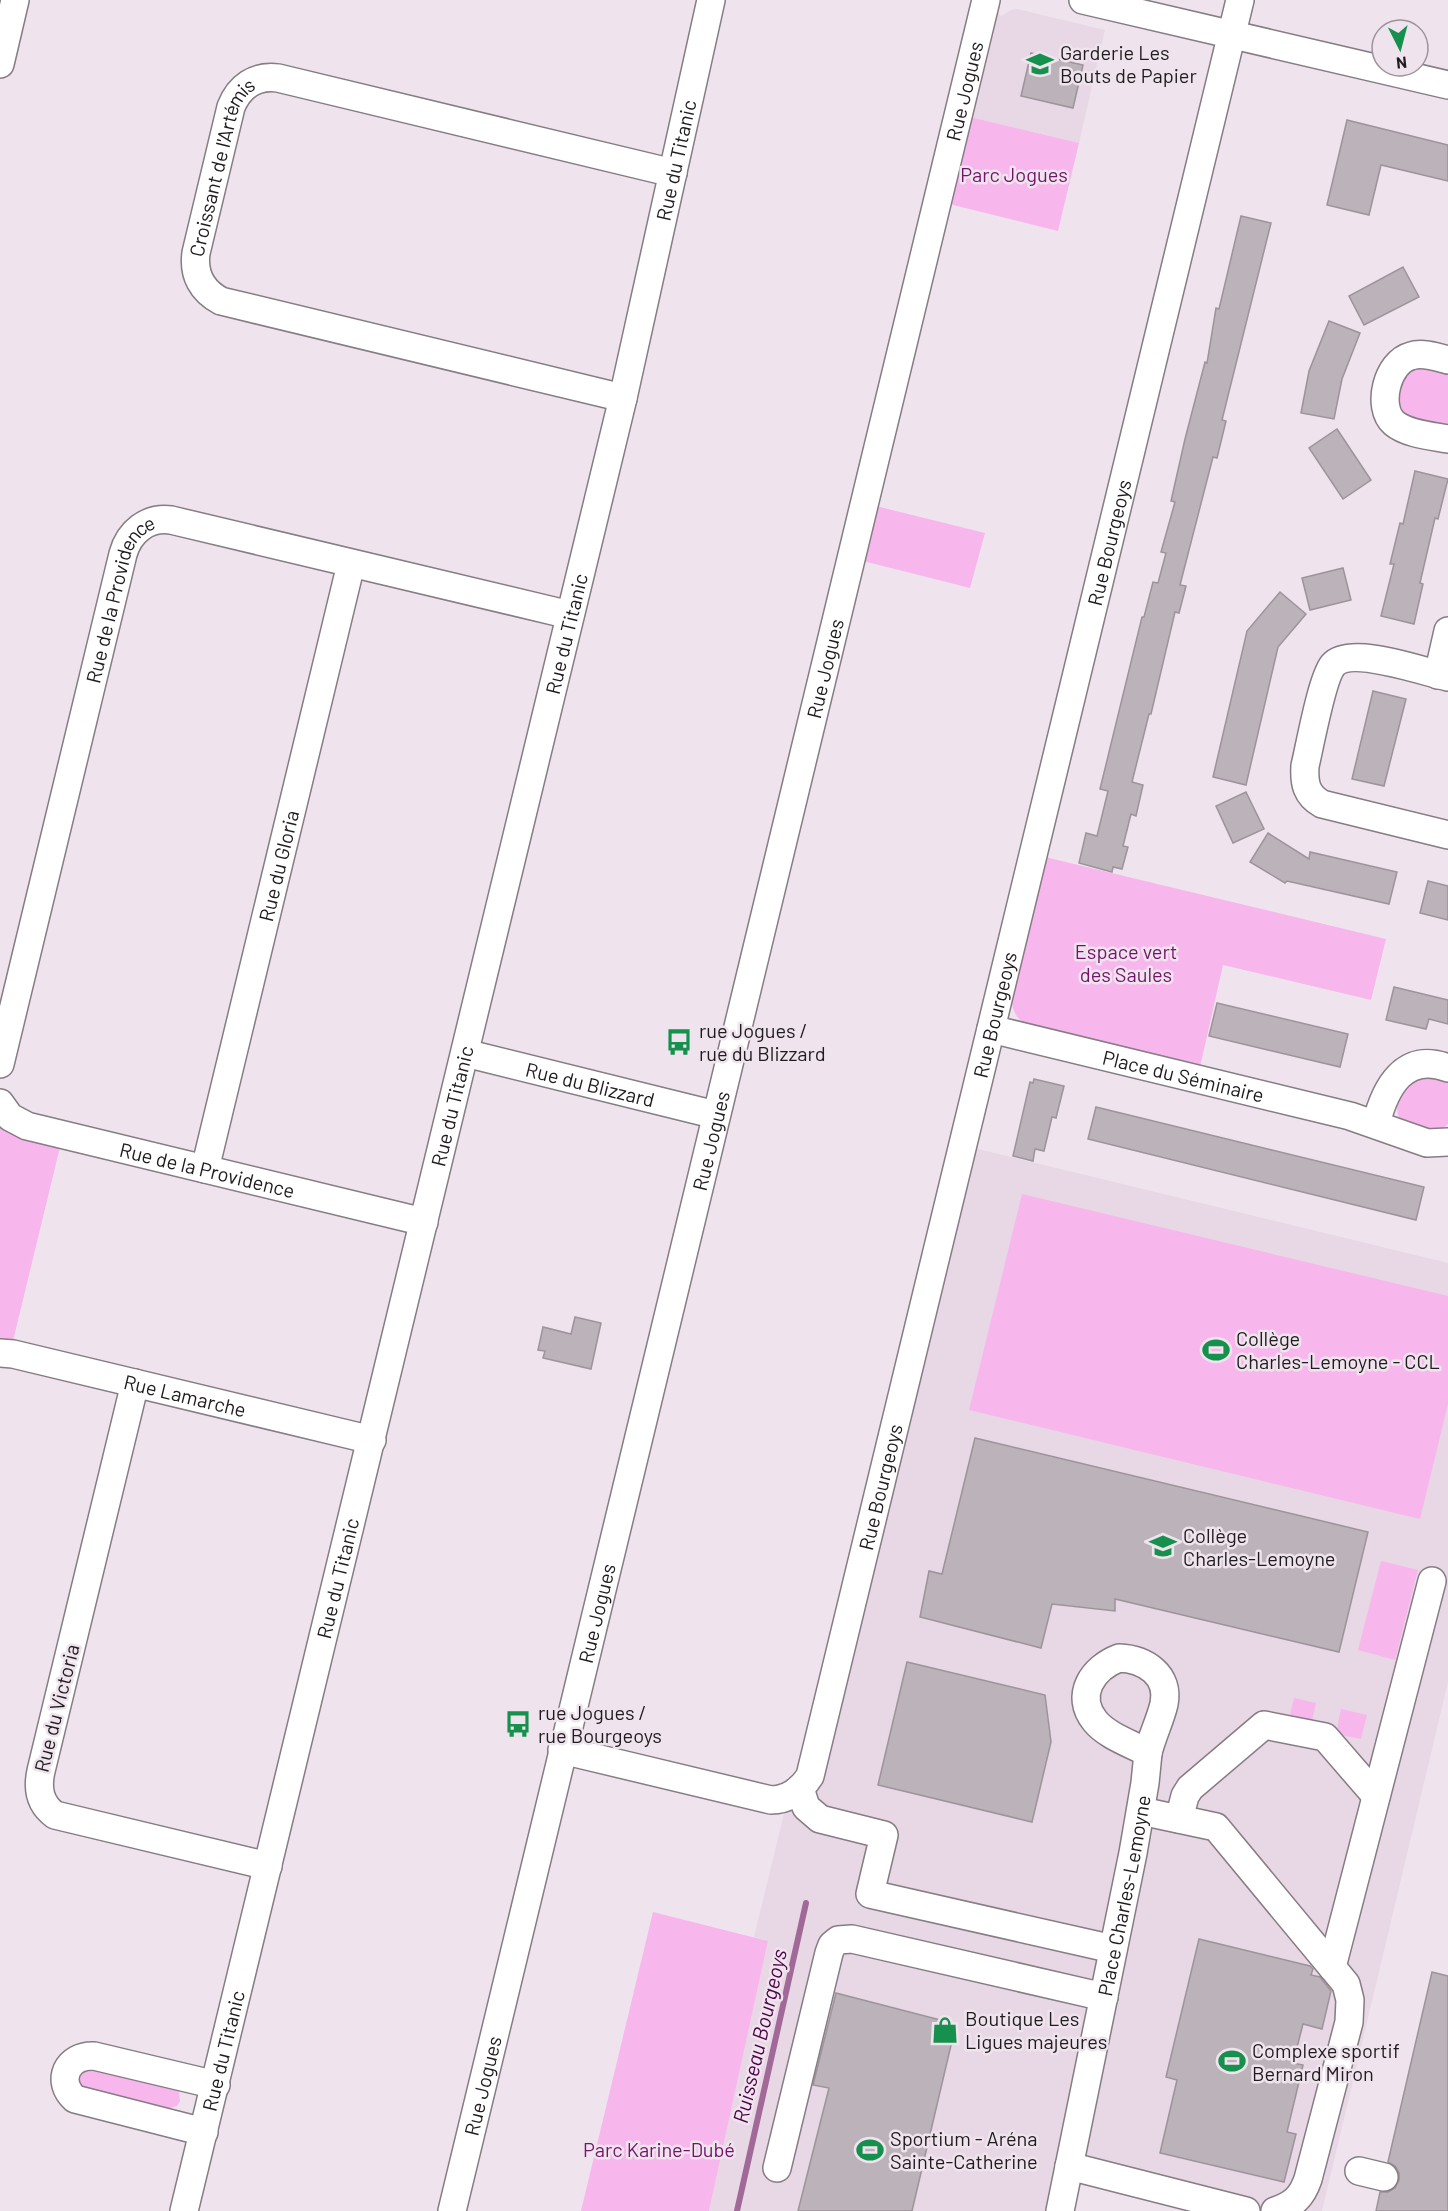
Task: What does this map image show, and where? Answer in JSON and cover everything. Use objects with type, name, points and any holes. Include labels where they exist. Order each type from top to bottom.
[{"type":"street","points":[[0,64],[15,0]]},
{"type":"street","name":"Rue du Titanic","points":[[184,2211],[623,398],[711,0]]},
{"type":"street","name":"Rue Jogues","points":[[452,2211],[986,0]]},
{"type":"street","points":[[1083,0],[1448,85]]},
{"type":"street","name":"Rue Bourgeoys","points":[[800,1788],[810,1776],[812,1769],[1240,0]]},
{"type":"street","name":"Croissant de l'Artémis","points":[[623,398],[222,301],[212,296],[199,280],[195,270],[196,253],[231,107],[247,84],[262,77],[289,81],[673,173]]},
{"type":"street","points":[[1448,360],[1421,355],[1412,355],[1403,359],[1395,367],[1390,377],[1386,405],[1387,414],[1401,428],[1448,439]]},
{"type":"street","name":"Rue de la Providence","points":[[0,1064],[123,554],[129,539],[149,522],[165,519],[570,615]]},
{"type":"street","name":"Rue du Gloria","points":[[206,1169],[351,564]]},
{"type":"street","points":[[1448,631],[1443,676],[1361,657],[1341,659],[1334,663],[1325,680],[1304,777],[1310,795],[1322,804],[1448,835]]},
{"type":"street","name":"Place du Séminaire","points":[[991,1029],[1376,1124],[1427,1143],[1448,1142]]},
{"type":"street","name":"Rue du Blizzard","points":[[465,1053],[716,1115]]},
{"type":"street","points":[[1376,1124],[1385,1094],[1402,1072],[1425,1064],[1448,1068]]},
{"type":"street","name":"Rue de la Providence","points":[[0,1103],[10,1117],[27,1126],[424,1222]]},
{"type":"street","name":"Rue Lamarche","points":[[0,1353],[13,1354],[372,1440]]},
{"type":"street","name":"Rue du Victoria","points":[[135,1383],[39,1780],[40,1794],[48,1810],[55,1815],[268,1866]]},
{"type":"street","points":[[1332,1968],[1432,1581]]},
{"type":"street","points":[[1179,1819],[1185,1796],[1190,1788],[1264,1725],[1325,1737],[1376,1796]]},
{"type":"street","points":[[562,1750],[771,1800],[783,1799],[800,1788],[806,1807],[820,1818],[884,1835],[870,1894],[1113,1949]]},
{"type":"street","name":"Place Charles-Lemoyne","points":[[1060,2211],[1141,1811],[1148,1753]]},
{"type":"street","points":[[1141,1811],[1216,1827],[1346,1984],[1349,2022],[1304,2192],[1296,2201],[1275,2211]]},
{"type":"street","points":[[777,2168],[829,1953],[832,1945],[838,1940],[852,1939],[872,1943],[1104,1997]]},
{"type":"street","points":[[204,2132],[75,2099],[66,2086],[67,2068],[76,2059],[94,2056],[216,2085]]},
{"type":"street","points":[[1069,2166],[1246,2211]]},
{"type":"shaded area","name":"Garderie Les Bouts de Papier","points":[[1017,9],[1105,30],[1079,143],[970,117],[994,20],[998,13],[1001,16]]},
{"type":"shaded area","name":"Collège Charles-Lemoyne","points":[[974,1148],[1448,1263],[1448,1682],[1322,2211],[1219,2211],[1056,2174],[1048,2211],[709,2211],[768,1941],[754,1937],[785,1810],[790,1808]]},
{"type":"green space","name":"Parc Jogues","points":[[970,117],[1079,143],[1058,231],[949,204]]},
{"type":"green space","points":[[1422,367],[1448,373],[1448,427],[1410,418],[1403,412],[1398,397],[1403,381],[1414,369]]},
{"type":"green space","points":[[876,506],[985,533],[970,588],[863,561]]},
{"type":"green space","name":"Espace vert des Saules","points":[[1045,857],[1386,939],[1371,1000],[1223,965],[1200,1067],[1028,1026],[1015,1014],[1011,996]]},
{"type":"green space","points":[[1418,1076],[1439,1076],[1448,1081],[1448,1124],[1443,1128],[1425,1129],[1399,1119],[1397,1106],[1401,1094]]},
{"type":"green space","points":[[0,1125],[12,1134],[60,1147],[13,1341],[0,1338]]},
{"type":"green space","name":"Collège Charles-Lemoyne - CCL","points":[[1022,1194],[1448,1296],[1448,1404],[1420,1519],[969,1410]]},
{"type":"green space","points":[[1381,1561],[1418,1570],[1395,1660],[1358,1650]]},
{"type":"green space","points":[[1294,1698],[1316,1703],[1310,1729],[1288,1724]]},
{"type":"green space","points":[[1341,1709],[1367,1715],[1361,1739],[1336,1734]]},
{"type":"green space","name":"Parc Karine-Dubé","points":[[653,1912],[768,1941],[709,2211],[581,2211]]},
{"type":"green space","points":[[86,2067],[172,2088],[179,2092],[180,2101],[177,2106],[167,2109],[82,2089],[76,2077]]},
{"type":"building","points":[[1031,53],[1083,65],[1073,108],[1021,96]]},
{"type":"building","points":[[1347,120],[1448,145],[1448,181],[1381,165],[1369,215],[1327,205]]},
{"type":"building","points":[[1241,216],[1271,223],[1222,420],[1226,421],[1217,458],[1213,457],[1180,585],[1186,586],[1179,613],[1175,612],[1132,782],[1143,785],[1136,816],[1131,814],[1123,846],[1128,847],[1122,869],[1113,867],[1112,872],[1079,863],[1086,833],[1097,836],[1108,791],[1100,789],[1142,617],[1144,617],[1153,582],[1158,583],[1166,553],[1161,552],[1175,502],[1171,501],[1205,362],[1207,363],[1216,308],[1219,309]]},
{"type":"building","points":[[1403,267],[1419,297],[1364,325],[1349,296]]},
{"type":"building","points":[[1329,321],[1360,333],[1342,379],[1334,419],[1301,413],[1309,371]]},
{"type":"building","points":[[1337,429],[1371,480],[1343,499],[1309,448]]},
{"type":"building","points":[[1415,471],[1448,479],[1438,519],[1435,518],[1420,583],[1423,584],[1414,624],[1381,616],[1394,564],[1390,564],[1400,523],[1403,524]]},
{"type":"building","points":[[1343,568],[1351,600],[1310,610],[1302,578]]},
{"type":"building","points":[[1280,592],[1306,614],[1278,647],[1246,785],[1213,777],[1247,631]]},
{"type":"building","points":[[1373,691],[1406,699],[1384,786],[1352,779]]},
{"type":"building","points":[[1246,792],[1264,829],[1233,843],[1216,806]]},
{"type":"building","points":[[1268,833],[1309,859],[1310,852],[1397,872],[1389,904],[1287,881],[1285,883],[1250,862]]},
{"type":"building","points":[[1428,881],[1448,886],[1448,920],[1420,913]]},
{"type":"building","points":[[1394,987],[1448,1000],[1448,1024],[1429,1019],[1426,1029],[1386,1020]]},
{"type":"building","points":[[1217,1003],[1348,1034],[1340,1067],[1209,1036]]},
{"type":"building","points":[[1034,1079],[1064,1086],[1056,1118],[1052,1117],[1044,1151],[1035,1149],[1033,1161],[1013,1156],[1030,1082],[1033,1083]]},
{"type":"building","points":[[1096,1107],[1424,1187],[1416,1220],[1088,1139]]},
{"type":"building","points":[[575,1317],[601,1323],[591,1369],[543,1358],[545,1351],[538,1350],[543,1327],[571,1334]]},
{"type":"building","points":[[975,1438],[1368,1532],[1339,1652],[1115,1599],[1115,1611],[1052,1604],[1041,1648],[920,1617],[929,1571],[942,1574]]},
{"type":"building","points":[[907,1662],[1045,1695],[1051,1742],[1032,1822],[878,1785]]},
{"type":"building","name":"Complexe sportif Bernard Miron","points":[[1199,1939],[1310,1966],[1313,1969],[1311,1975],[1320,1977],[1331,1991],[1322,2029],[1303,2024],[1293,2063],[1303,2065],[1287,2132],[1296,2134],[1284,2182],[1160,2153],[1177,2080],[1166,2077]]},
{"type":"building","points":[[1432,1972],[1448,1976],[1448,2211],[1376,2211],[1380,2192],[1388,2192],[1395,2188],[1399,2180],[1399,2173],[1395,2166],[1388,2162]]},
{"type":"building","name":"Sportium - Aréna Sainte-Catherine","points":[[836,1993],[956,2024],[912,2211],[798,2211],[829,2088],[813,2085]]},
{"type":"waterway","name":"Ruisseau Bourgeoys","points":[[737,2211],[806,1903]]},
{"type":"place","name":"Garderie Les Bouts de Papier","points":[[1040,64]]},
{"type":"place","name":"rue Jogues / rue du Blizzard","points":[[679,1042]]},
{"type":"place","name":"Collège Charles-Lemoyne - CCL","points":[[1216,1350]]},
{"type":"place","name":"Collège Charles-Lemoyne","points":[[1163,1546]]},
{"type":"place","name":"rue Jogues / rue Bourgeoys","points":[[518,1724]]},
{"type":"place","name":"Boutique Les Ligues majeures","points":[[945,2030]]},
{"type":"place","name":"Complexe sportif Bernard Miron","points":[[1232,2061]]},
{"type":"place","name":"Sportium - Aréna Sainte-Catherine","points":[[870,2150]]}]
